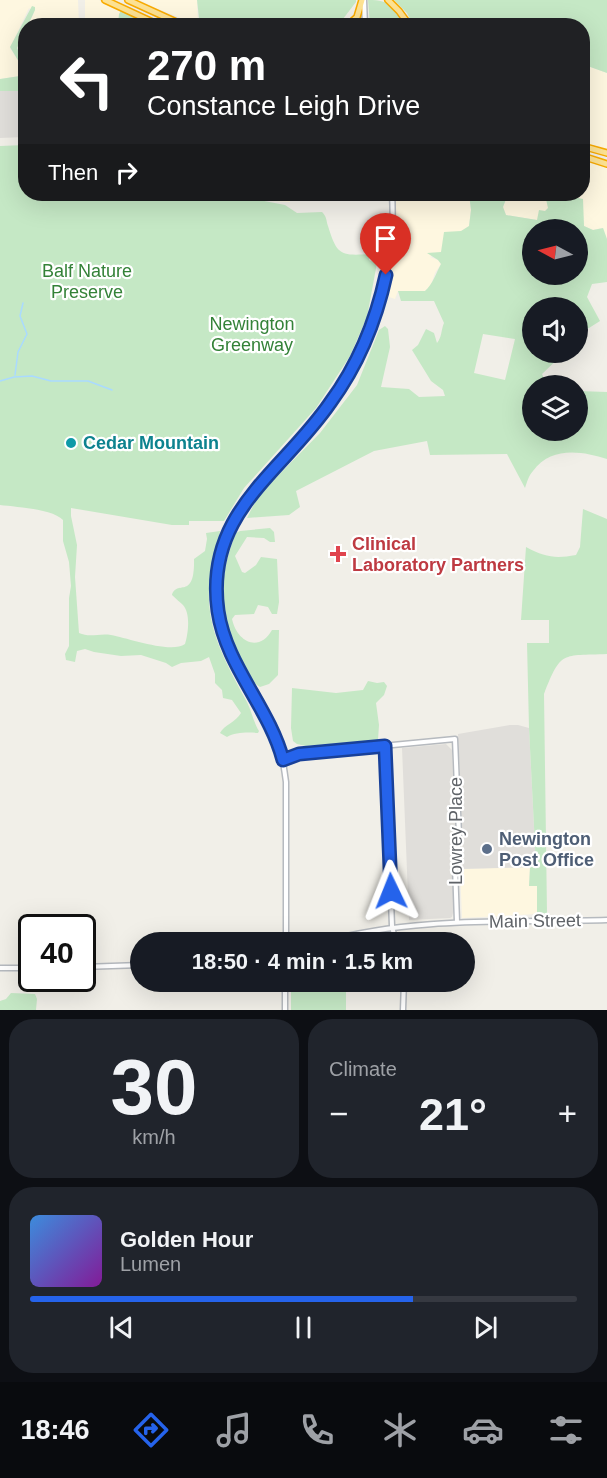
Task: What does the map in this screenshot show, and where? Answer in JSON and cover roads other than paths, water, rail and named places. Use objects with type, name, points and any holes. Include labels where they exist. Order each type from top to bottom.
[{"type":"highway","points":[[105,0],[144,18]]},
{"type":"highway","points":[[128,0],[167,18]]},
{"type":"highway","points":[[356,18],[363,0]]},
{"type":"highway","points":[[388,0],[405,18]]},
{"type":"highway","points":[[590,148],[607,153]]},
{"type":"highway","points":[[590,159],[607,164]]},
{"type":"main road","points":[[363,0],[364,18]]},
{"type":"main road","points":[[286,932],[286,782],[283,760],[271,724],[228,648],[221,626],[217,603],[220,557],[236,516],[255,489],[322,414],[358,357],[377,311],[386,275],[391,238],[392,201]]},
{"type":"main road","name":"Lowrey Place","points":[[385,746],[455,739],[459,834],[455,866],[457,922]]},
{"type":"main road","points":[[283,760],[299,754],[385,746],[393,932]]},
{"type":"main road","name":"Main Street","points":[[358,932],[392,926],[457,922],[607,920]]},
{"type":"main road","points":[[96,967],[130,965]]},
{"type":"main road","points":[[0,968],[18,968]]},
{"type":"main road","points":[[285,992],[285,1010]]},
{"type":"main road","points":[[403,1010],[404,992]]},
{"type":"waterway","points":[[15,375],[18,352],[27,334],[20,316],[23,303]]},
{"type":"waterway","points":[[0,381],[32,376],[51,381],[88,381],[112,390]]},
{"type":"place","name":"Cedar Mountain","points":[[71,443]]},
{"type":"place","name":"Clinical Laboratory Partners","points":[[338,554]]},
{"type":"place","name":"Newington Post Office","points":[[487,849]]},
{"type":"park label","name":"Balf Nature Preserve","points":[[87,281]]},
{"type":"park label","name":"Newington Greenway","points":[[252,334]]}]
